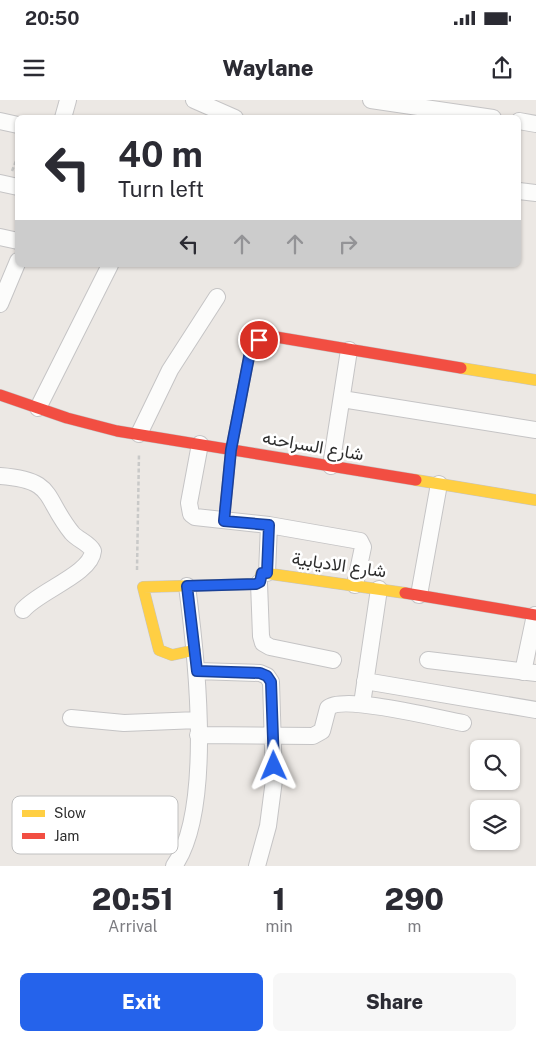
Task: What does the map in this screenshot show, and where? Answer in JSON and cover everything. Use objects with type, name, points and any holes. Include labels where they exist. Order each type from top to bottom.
[{"type":"street","points":[[64,115],[68,100]]},
{"type":"street","points":[[194,100],[228,115]]},
{"type":"street","points":[[371,100],[472,115]]},
{"type":"street","points":[[0,121],[15,124]]},
{"type":"street","points":[[521,121],[536,124]]},
{"type":"street","points":[[0,183],[15,186]]},
{"type":"street","points":[[521,191],[536,193]]},
{"type":"street","points":[[0,237],[15,240]]},
{"type":"street","points":[[0,304],[15,267]]},
{"type":"street","points":[[38,408],[109,267]]},
{"type":"street","points":[[139,434],[170,370],[217,297]]},
{"type":"street","points":[[224,521],[231,450],[250,352],[259,340],[270,336],[536,380]]},
{"type":"street","points":[[331,466],[349,350]]},
{"type":"street","name":"شارع السراحنه","points":[[0,394],[96,426],[536,500]]},
{"type":"street","points":[[342,400],[536,430]]},
{"type":"street","points":[[200,444],[189,504],[190,514],[195,517],[269,525],[360,541],[363,547],[355,585]]},
{"type":"street","points":[[0,476],[22,478],[41,486],[73,534],[93,551],[89,562],[82,569],[35,597],[23,610]]},
{"type":"street","points":[[419,595],[439,484]]},
{"type":"street","points":[[269,525],[263,578],[261,636],[264,643],[270,647],[333,660]]},
{"type":"street","name":"شارع الاديابية","points":[[143,587],[187,586],[263,578],[355,585],[535,615]]},
{"type":"street","points":[[174,866],[187,837],[194,807],[198,728],[196,650],[187,586]]},
{"type":"street","points":[[143,587],[158,650],[172,655],[196,650]]},
{"type":"street","points":[[362,704],[379,589]]},
{"type":"street","points":[[428,660],[530,672],[535,615]]},
{"type":"street","points":[[197,671],[260,673],[267,676],[273,690],[272,802],[268,826],[257,866]]},
{"type":"street","points":[[365,681],[536,710]]},
{"type":"street","points":[[71,718],[273,736],[317,735],[322,731],[326,712],[331,705],[340,703],[362,704],[464,723]]},
{"type":"path","points":[[139,434],[137,567],[143,587]]},
{"type":"traffic: slow","points":[[461,368],[536,380]]},
{"type":"traffic: slow","points":[[416,480],[536,500]]},
{"type":"traffic: slow","points":[[195,650],[172,655],[159,650],[143,587],[256,584],[260,581],[261,574],[264,573],[405,593]]},
{"type":"traffic: jam","points":[[224,521],[231,450],[250,352],[259,340],[270,336],[461,368]]},
{"type":"traffic: jam","points":[[0,395],[67,418],[117,431],[416,480]]},
{"type":"traffic: jam","points":[[405,593],[536,615]]},
{"type":"route","points":[[259,340],[250,352],[231,450],[224,521],[269,525],[267,573],[260,575],[260,582],[256,584],[187,586],[197,671],[260,673],[267,676],[271,682],[273,690],[274,766]]}]
